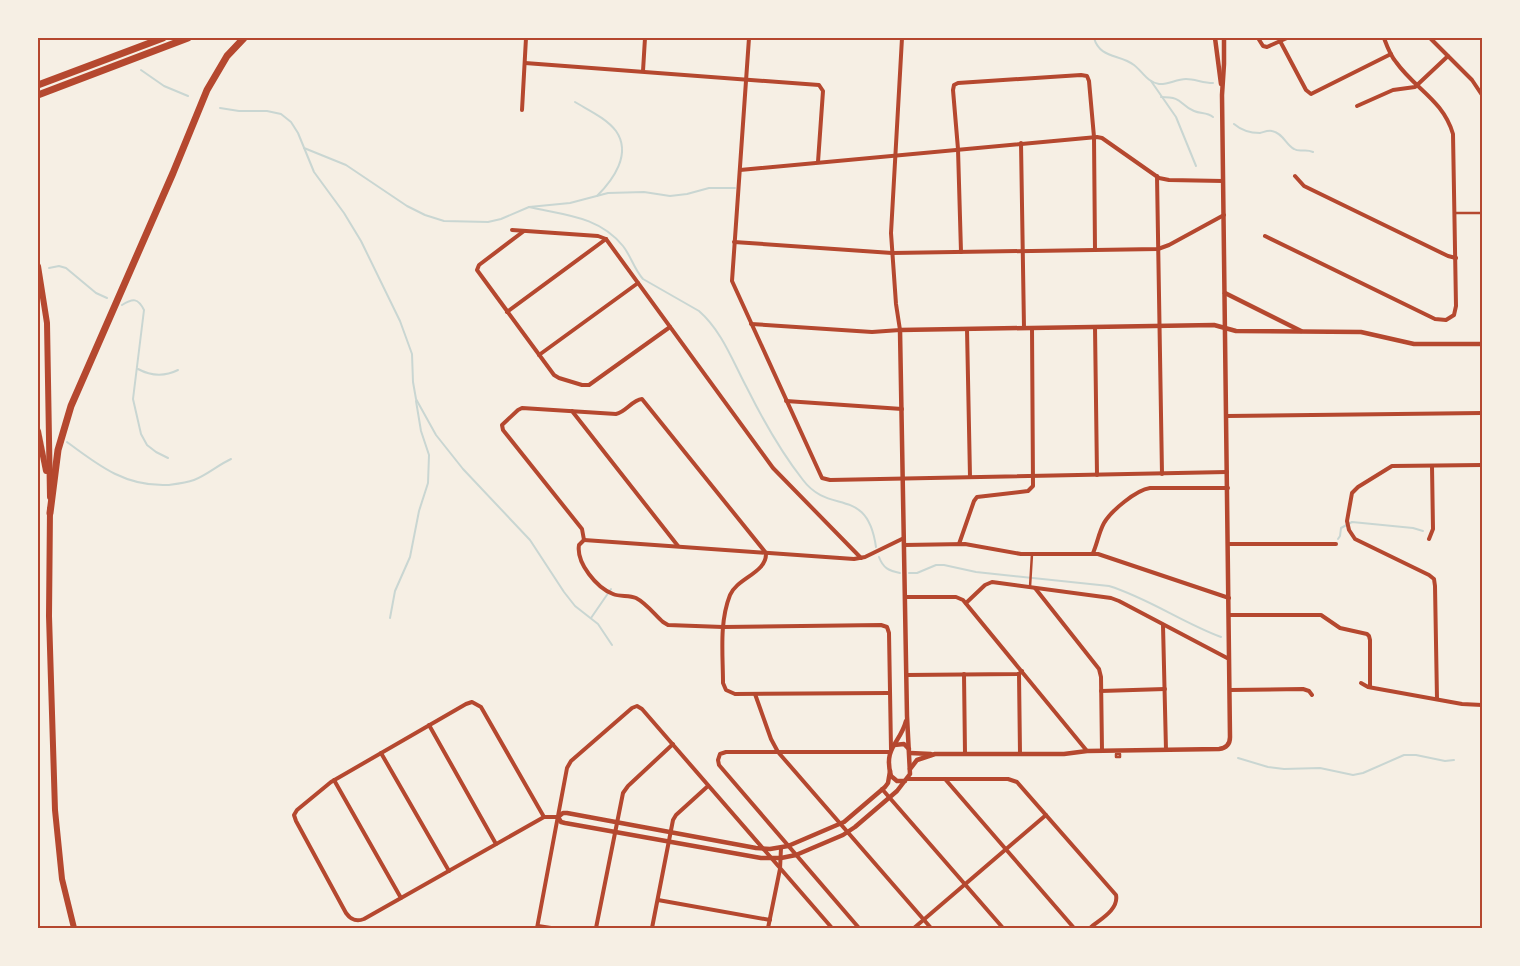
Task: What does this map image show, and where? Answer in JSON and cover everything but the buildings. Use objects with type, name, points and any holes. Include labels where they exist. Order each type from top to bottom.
[{"type":"highway","points":[[38,85],[163,38]]},
{"type":"highway","points":[[38,95],[188,38]]},
{"type":"highway","points":[[50,513],[58,450],[71,406],[173,173],[207,90],[227,56],[244,38]]},
{"type":"highway","points":[[38,266],[47,329],[50,495],[49,616],[56,831],[62,879],[74,928]]},
{"type":"highway","points":[[38,431],[50,495]]},
{"type":"street","points":[[522,110],[526,38]]},
{"type":"street","points":[[643,72],[645,38]]},
{"type":"street","points":[[749,38],[732,281],[823,479],[970,478],[1227,472]]},
{"type":"street","points":[[902,38],[891,233],[896,312],[900,330],[906,675],[910,770]]},
{"type":"street","points":[[1215,38],[1222,95]]},
{"type":"street","points":[[859,928],[719,765],[718,756],[726,752],[891,749],[904,744],[909,751],[935,754],[1064,754],[1087,751],[1219,749],[1228,746],[1230,737],[1230,690],[1222,95],[1224,38]]},
{"type":"street","points":[[1258,38],[1265,47],[1287,38]]},
{"type":"street","points":[[1265,236],[1434,319],[1449,319],[1454,315],[1456,309],[1456,258],[1455,143],[1453,131],[1442,110],[1398,65],[1384,38]]},
{"type":"street","points":[[1430,38],[1472,80],[1482,95]]},
{"type":"street","points":[[1280,41],[1306,90],[1310,94],[1391,54]]},
{"type":"street","points":[[1357,106],[1393,90],[1411,88],[1448,56]]},
{"type":"street","points":[[525,63],[815,84],[820,86],[823,91],[818,162]]},
{"type":"street","points":[[961,252],[954,85],[958,83],[1082,75],[1087,76],[1089,81],[1094,137],[1095,250]]},
{"type":"street","points":[[740,170],[1094,137],[1102,138],[1157,176],[1169,180],[1223,181]]},
{"type":"street","points":[[1021,143],[1024,328]]},
{"type":"street","points":[[1157,176],[1162,474]]},
{"type":"street","points":[[1295,176],[1304,186],[1448,256],[1456,258]]},
{"type":"street","points":[[1455,213],[1482,213]]},
{"type":"street","points":[[734,242],[892,253],[1158,249],[1224,215]]},
{"type":"street","points":[[512,230],[598,236],[606,239],[772,468],[861,558]]},
{"type":"street","points":[[524,231],[477,268],[507,312],[556,377],[586,386],[589,385],[670,327]]},
{"type":"street","points":[[507,312],[606,239]]},
{"type":"street","points":[[539,355],[638,283]]},
{"type":"street","points":[[1225,293],[1302,331]]},
{"type":"street","points":[[751,324],[872,332],[1214,325],[1234,331],[1365,333],[1414,344],[1482,344]]},
{"type":"street","points":[[1095,327],[1097,475]]},
{"type":"street","points":[[959,544],[975,499],[982,496],[1030,490],[1033,486],[1032,328]]},
{"type":"street","points":[[967,329],[970,478]]},
{"type":"street","points":[[584,540],[582,529],[503,430],[502,425],[520,409],[618,413],[640,398],[644,400],[766,553],[766,558],[762,564],[732,591],[723,615],[723,683],[727,692],[735,694],[889,693]]},
{"type":"street","points":[[786,401],[902,409]]},
{"type":"street","points":[[572,411],[678,546]]},
{"type":"street","points":[[1227,416],[1482,413]]},
{"type":"street","points":[[1437,699],[1434,579],[1357,540],[1347,524],[1350,498],[1358,486],[1392,466],[1482,465]]},
{"type":"street","points":[[1429,539],[1433,529],[1432,466]]},
{"type":"street","points":[[1093,554],[1106,520],[1139,491],[1150,488],[1228,488]]},
{"type":"street","points":[[544,817],[481,706],[472,702],[334,780],[297,810],[294,815],[346,913],[355,920],[364,919],[544,817],[558,817],[561,814],[567,813],[762,848],[788,846],[840,824],[882,790],[888,782],[891,749],[889,633],[887,627],[881,625],[668,625],[637,599],[612,594],[596,583],[586,569],[578,552],[579,545],[584,540],[861,558],[904,538]]},
{"type":"street","points":[[904,545],[959,544],[1015,554],[1093,554],[1108,557],[1229,598]]},
{"type":"street","points":[[1228,544],[1336,544]]},
{"type":"street","points":[[1032,554],[1032,586],[1100,672],[1102,751]]},
{"type":"street","points":[[966,603],[985,585],[992,582],[1032,586],[1115,599],[1229,659]]},
{"type":"street","points":[[905,597],[958,597],[966,603],[1020,672],[1087,751]]},
{"type":"street","points":[[1229,615],[1321,615],[1340,628],[1369,636],[1370,687]]},
{"type":"street","points":[[1163,624],[1166,750]]},
{"type":"street","points":[[906,675],[1020,672]]},
{"type":"street","points":[[1020,672],[1020,754]]},
{"type":"street","points":[[964,674],[965,754]]},
{"type":"street","points":[[1361,683],[1370,687],[1462,704],[1482,704]]},
{"type":"street","points":[[1101,691],[1164,689]]},
{"type":"street","points":[[1230,690],[1303,689],[1309,691],[1312,695]]},
{"type":"street","points":[[755,694],[771,739],[778,752],[930,928]]},
{"type":"street","points":[[551,928],[538,927],[568,765],[632,708],[637,706],[642,708],[832,928]]},
{"type":"street","points":[[891,749],[904,727],[907,716]]},
{"type":"street","points":[[429,725],[496,844]]},
{"type":"street","points":[[596,928],[622,796],[626,788],[673,744]]},
{"type":"street","points":[[381,752],[449,871]]},
{"type":"street","points":[[558,817],[563,823],[771,858],[781,858],[796,855],[848,832],[889,798],[906,780],[917,760],[935,754]]},
{"type":"street","points":[[890,771],[891,776],[895,780],[1008,778],[1014,780],[1114,893],[1117,901],[1113,908],[1090,928]]},
{"type":"street","points":[[945,779],[1074,928]]},
{"type":"street","points":[[334,780],[401,898]]},
{"type":"street","points":[[652,928],[668,841],[675,816],[708,786]]},
{"type":"street","points":[[882,790],[1003,928]]},
{"type":"street","points":[[914,928],[1046,815]]},
{"type":"street","points":[[768,928],[780,869],[781,848]]},
{"type":"street","points":[[658,900],[770,920]]},
{"type":"waterway","points":[[1094,38],[1101,50],[1134,65],[1148,79],[1155,83],[1162,84],[1186,79],[1213,83]]},
{"type":"waterway","points":[[141,70],[164,86],[188,96]]},
{"type":"waterway","points":[[1151,81],[1176,117],[1196,166]]},
{"type":"waterway","points":[[1161,97],[1174,98],[1194,111],[1213,117]]},
{"type":"waterway","points":[[575,102],[607,122],[616,131],[620,140],[622,149],[618,166],[609,182],[597,196]]},
{"type":"waterway","points":[[220,108],[239,111],[267,111],[281,114],[291,122],[298,133],[314,172],[344,213],[361,241],[400,321],[412,354],[416,399],[436,435],[463,469],[530,540],[564,592],[575,606],[598,624],[612,645]]},
{"type":"waterway","points":[[1234,124],[1253,132],[1276,132],[1294,149],[1313,152]]},
{"type":"waterway","points":[[304,148],[346,165],[407,206],[425,215],[444,221],[488,222],[501,219],[529,207],[570,203],[608,193],[644,192],[670,196],[709,188],[735,188]]},
{"type":"waterway","points":[[529,207],[580,218],[603,228],[623,246],[643,279],[699,311],[721,337],[766,424],[803,480],[814,491],[856,508],[865,515],[876,547]]},
{"type":"waterway","points":[[49,268],[59,266],[66,268],[96,293],[107,298]]},
{"type":"waterway","points":[[122,305],[135,300],[140,303],[144,310],[133,399],[141,434],[147,445],[168,458]]},
{"type":"waterway","points":[[138,369],[158,375],[178,370]]},
{"type":"waterway","points":[[390,618],[395,591],[410,557],[419,511],[428,483],[429,455],[421,431],[416,401]]},
{"type":"waterway","points":[[67,442],[102,467],[126,479],[153,485],[168,485],[191,481],[231,459]]},
{"type":"waterway","points":[[1338,539],[1341,528],[1352,522],[1413,528],[1423,531]]},
{"type":"waterway","points":[[879,557],[882,564],[887,568],[900,573]]},
{"type":"waterway","points":[[909,573],[917,573],[936,565],[944,565],[976,572],[1109,586],[1138,597],[1221,637]]},
{"type":"waterway","points":[[591,618],[611,589]]},
{"type":"waterway","points":[[1238,758],[1268,767],[1284,769],[1320,768],[1353,775],[1363,773],[1404,755],[1416,755],[1445,761],[1454,760]]}]
